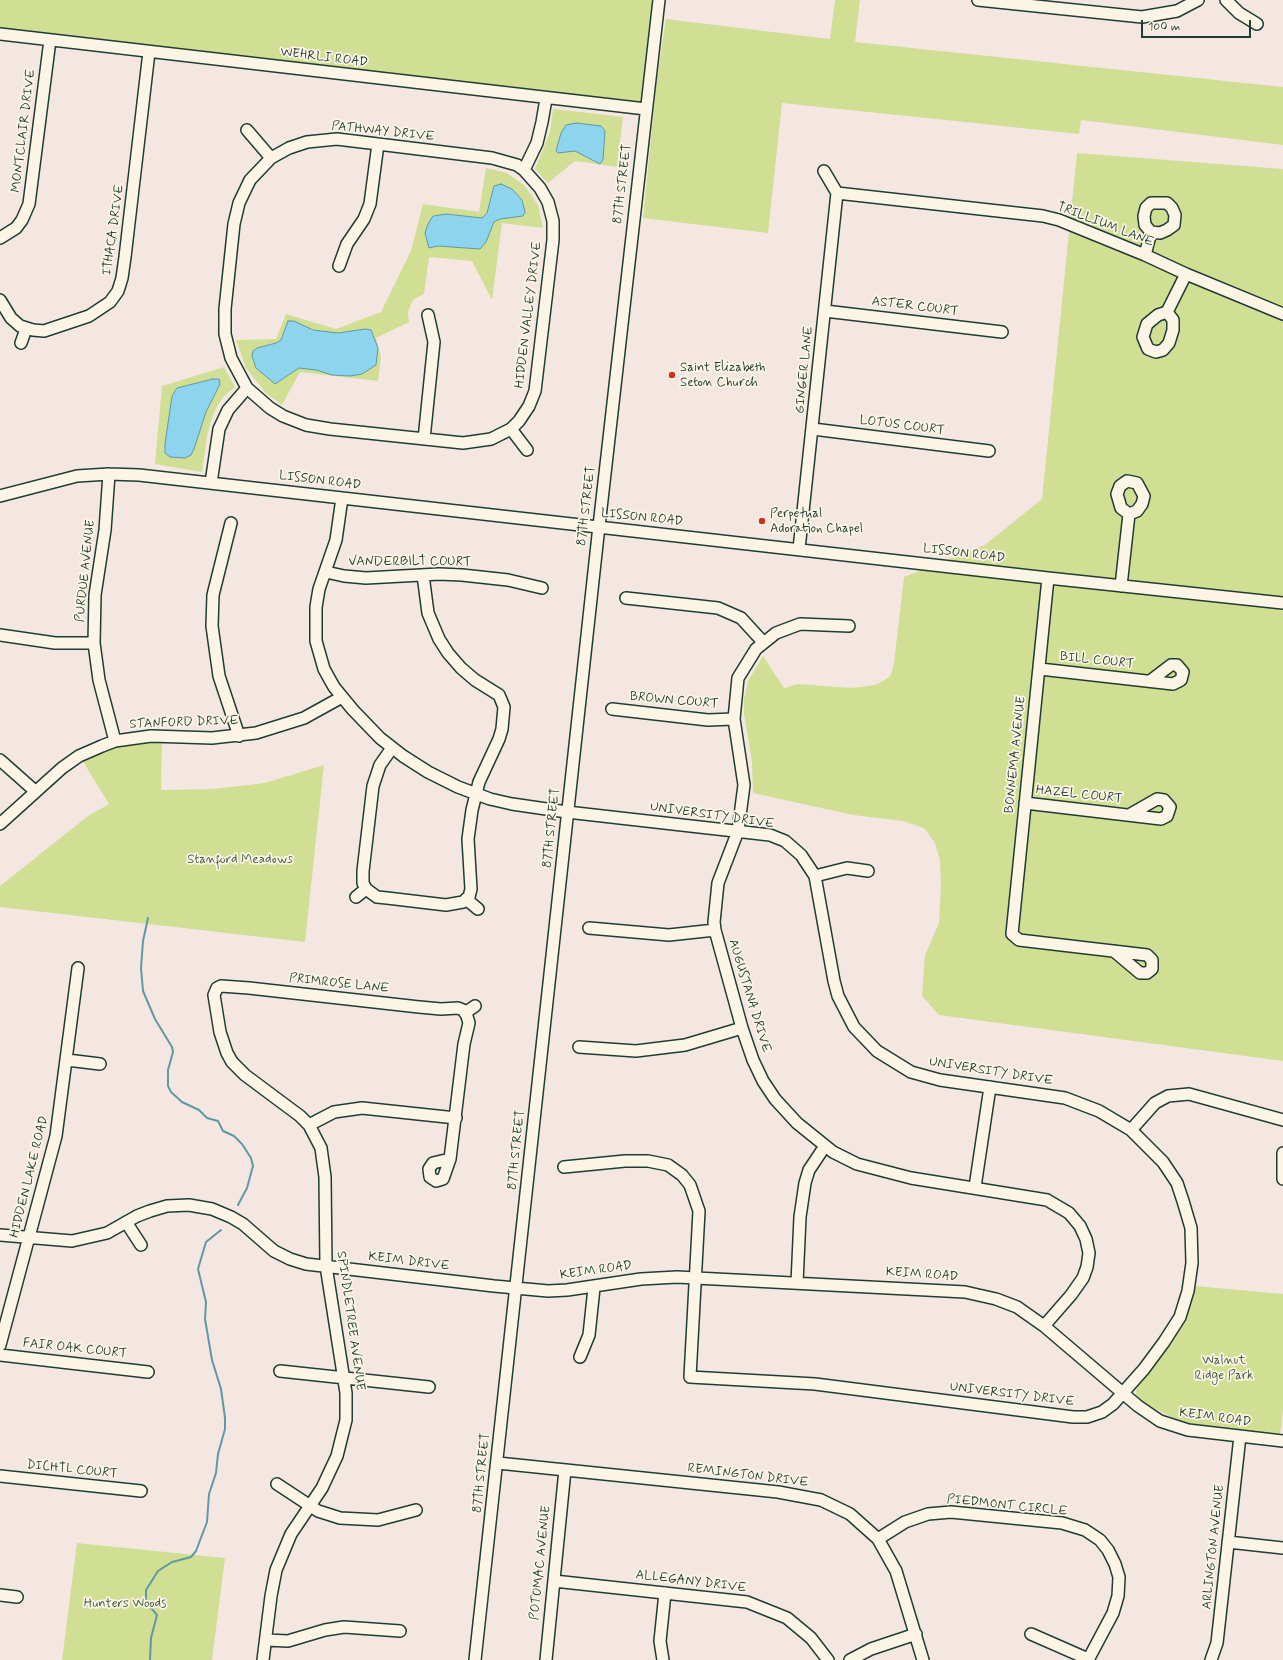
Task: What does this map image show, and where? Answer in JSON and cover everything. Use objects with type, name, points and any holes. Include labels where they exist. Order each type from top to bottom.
[{"type":"street","name":"87TH STREET","points":[[475,1660],[498,1463],[598,528],[659,0]]},
{"type":"street","points":[[978,0],[1142,17],[1171,13],[1198,0]]},
{"type":"street","points":[[1226,0],[1239,13],[1257,24]]},
{"type":"street","name":"WEHRLI ROAD","points":[[0,34],[646,110]]},
{"type":"street","name":"MONTCLAIR DRIVE","points":[[0,238],[16,228],[22,220],[29,204],[50,40]]},
{"type":"street","name":"ITHACA DRIVE","points":[[26,329],[39,331],[50,330],[89,316],[110,302],[120,286],[125,257],[150,52]]},
{"type":"street","points":[[524,170],[537,142],[546,98]]},
{"type":"street","points":[[247,130],[271,158]]},
{"type":"street","name":"PATHWAY DRIVE","points":[[247,388],[231,358],[225,334],[224,309],[234,224],[239,203],[250,180],[271,158],[289,148],[317,140],[337,140],[492,158],[517,165],[524,170]]},
{"type":"street","points":[[339,266],[347,244],[364,219],[370,204],[378,144]]},
{"type":"street","name":"HIDDEN VALLEY DRIVE","points":[[247,388],[270,408],[283,416],[302,424],[424,439],[477,442],[491,439],[511,429],[519,421],[529,406],[535,391],[553,240],[553,221],[548,202],[540,188],[524,170]]},
{"type":"street","points":[[824,171],[837,193]]},
{"type":"street","name":"TRILLIUM LANE","points":[[837,193],[1043,216],[1059,220],[1283,314]]},
{"type":"street","name":"GINGER LANE","points":[[799,549],[837,193]]},
{"type":"street","points":[[1145,255],[1151,232]]},
{"type":"street","points":[[1167,312],[1186,274]]},
{"type":"street","points":[[0,300],[11,318],[26,329],[21,343]]},
{"type":"street","name":"ASTER COURT","points":[[825,311],[1002,332]]},
{"type":"street","points":[[424,439],[434,342],[428,315]]},
{"type":"street","points":[[211,483],[219,429],[228,410],[247,388]]},
{"type":"street","points":[[511,429],[527,450]]},
{"type":"street","name":"LOTUS COURT","points":[[813,429],[988,451]]},
{"type":"street","name":"LISSON ROAD","points":[[0,496],[59,480],[109,474],[139,475],[598,528],[1283,603]]},
{"type":"street","name":"PURDUE AVENUE","points":[[109,474],[105,530],[95,595],[94,643],[100,686],[115,741]]},
{"type":"street","name":"UNIVERSITY DRIVE","points":[[342,498],[336,540],[316,607],[316,641],[324,669],[342,697],[366,725],[392,748],[428,772],[476,794],[512,804],[567,812],[770,835],[785,841],[801,855],[815,876],[838,996],[854,1027],[877,1050],[911,1072],[940,1080],[1052,1095],[1073,1100],[1099,1111],[1131,1130],[1162,1162],[1177,1183],[1191,1228],[1192,1263],[1188,1291],[1180,1317],[1164,1342],[1123,1393],[1102,1412],[1087,1417],[1073,1417],[815,1384],[690,1377],[697,1277]]},
{"type":"street","points":[[1121,586],[1129,514]]},
{"type":"street","points":[[230,523],[213,594],[212,626],[219,676],[239,736]]},
{"type":"street","name":"VANDERBILT COURT","points":[[326,572],[344,576],[366,578],[454,574],[486,577],[542,588]]},
{"type":"street","points":[[392,748],[380,765],[372,786],[363,883],[366,889],[377,897],[446,905],[459,904],[466,899],[471,889],[468,839],[472,810],[485,768],[501,734],[504,713],[503,702],[499,694],[469,675],[448,653],[439,639],[428,613],[422,575]]},
{"type":"street","name":"BONNEMA AVENUE","points":[[1048,578],[1012,934],[1019,940],[1115,952]]},
{"type":"street","points":[[626,598],[718,608],[741,618],[763,642]]},
{"type":"street","name":"AUGUSTANA DRIVE","points":[[849,626],[800,624],[776,634],[763,642],[748,659],[738,678],[734,719],[744,785],[738,831],[718,883],[715,906],[715,930],[742,1028],[753,1060],[763,1081],[797,1124],[825,1146],[857,1164],[882,1172],[1047,1200],[1069,1212],[1080,1226],[1086,1239],[1089,1253],[1085,1272],[1071,1295],[1044,1326]]},
{"type":"street","points":[[0,635],[55,643],[94,643]]},
{"type":"street","name":"BILL COURT","points":[[1040,669],[1150,681]]},
{"type":"street","name":"STANFORD DRIVE","points":[[0,824],[62,768],[75,759],[115,741],[151,736],[212,738],[239,736],[268,730],[298,720],[319,711],[342,697]]},
{"type":"street","name":"BROWN COURT","points":[[612,710],[708,720],[734,719]]},
{"type":"street","points":[[0,760],[35,791]]},
{"type":"street","name":"HAZEL COURT","points":[[1025,803],[1129,815]]},
{"type":"street","points":[[815,876],[847,868],[868,871]]},
{"type":"street","points":[[356,897],[366,889]]},
{"type":"street","points":[[466,899],[478,910]]},
{"type":"street","points":[[590,928],[665,935],[715,930]]},
{"type":"street","name":"HIDDEN LAKE ROAD","points":[[0,1345],[30,1238],[56,1136],[78,968]]},
{"type":"street","name":"PRIMROSE LANE","points":[[214,986],[441,1009],[458,1008],[466,1012]]},
{"type":"street","name":"SPINDLETREE AVENUE","points":[[214,986],[220,1032],[226,1053],[232,1062],[245,1075],[291,1108],[309,1125],[317,1140],[323,1159],[326,1266],[330,1302],[345,1378],[346,1406],[342,1438],[331,1471],[291,1534],[276,1570],[263,1660]]},
{"type":"street","points":[[450,1159],[464,1044],[469,1023],[466,1012],[475,1006]]},
{"type":"street","points":[[579,1047],[636,1051],[685,1045],[742,1028]]},
{"type":"street","points":[[67,1060],[100,1064]]},
{"type":"street","points":[[975,1187],[990,1087]]},
{"type":"street","points":[[1131,1130],[1155,1103],[1168,1096],[1189,1094],[1283,1120]]},
{"type":"street","points":[[309,1125],[334,1112],[362,1108],[456,1118]]},
{"type":"street","points":[[797,1283],[800,1217],[805,1183],[809,1170],[825,1146]]},
{"type":"street","points":[[1283,1153],[1283,1179]]},
{"type":"street","points":[[564,1167],[625,1161],[648,1161],[668,1165],[682,1175],[693,1191],[699,1210],[697,1277]]},
{"type":"street","name":"KEIM DRIVE","points":[[0,1235],[61,1242],[78,1240],[107,1233],[137,1216],[167,1206],[198,1206],[212,1209],[243,1224],[274,1251],[286,1258],[306,1264],[516,1288]]},
{"type":"street","points":[[126,1222],[140,1245]]},
{"type":"street","name":"KEIM ROAD","points":[[516,1288],[548,1291],[594,1288],[658,1277],[697,1277],[965,1292],[996,1299],[1017,1307],[1044,1326],[1146,1412],[1160,1421],[1188,1430],[1283,1441]]},
{"type":"street","points":[[580,1356],[589,1335],[594,1288]]},
{"type":"street","name":"FAIR OAK COURT","points":[[0,1355],[148,1372]]},
{"type":"street","points":[[280,1371],[429,1387]]},
{"type":"street","name":"ARLINGTON AVENUE","points":[[1211,1660],[1217,1643],[1240,1436]]},
{"type":"street","name":"REMINGTON DRIVE","points":[[498,1463],[778,1492],[821,1500],[850,1514],[878,1539],[896,1571],[923,1660]]},
{"type":"street","name":"POTOMAC AVENUE","points":[[546,1660],[565,1470]]},
{"type":"street","name":"DICHTL COURT","points":[[0,1476],[141,1492]]},
{"type":"street","points":[[277,1484],[310,1506],[335,1517],[370,1520],[416,1510]]},
{"type":"street","name":"PIEDMONT CIRCLE","points":[[878,1539],[905,1522],[928,1514],[951,1512],[1062,1523],[1085,1530],[1100,1540],[1108,1550],[1115,1564],[1118,1577],[1118,1596],[1113,1613],[1088,1660]]},
{"type":"street","points":[[1228,1542],[1283,1548]]},
{"type":"street","name":"ALLEGANY DRIVE","points":[[554,1580],[734,1600],[774,1612],[799,1627],[821,1649],[828,1660]]},
{"type":"street","points":[[663,1660],[660,1640],[665,1593]]},
{"type":"street","points":[[0,1595],[17,1596]]},
{"type":"street","points":[[266,1640],[288,1641],[325,1630],[344,1627],[400,1631]]},
{"type":"street","points":[[850,1660],[871,1649],[916,1634]]},
{"type":"street","points":[[1031,1634],[1088,1660]]},
{"type":"green space","points":[[0,0],[654,0],[640,104],[599,97],[546,99],[0,34]]},
{"type":"green space","points":[[835,0],[860,0],[855,42],[1283,87],[1283,145],[1081,120],[1079,134],[782,103],[768,233],[643,218],[657,78],[666,19],[830,39]]},
{"type":"green space","points":[[553,109],[623,117],[617,167],[575,161],[548,183],[535,169],[550,132]]},
{"type":"green space","points":[[1077,153],[1283,169],[1283,1061],[939,1015],[922,996],[925,955],[939,923],[941,886],[940,861],[935,843],[924,828],[903,821],[853,815],[753,793],[752,762],[744,714],[744,699],[748,681],[763,656],[784,688],[797,684],[851,688],[875,685],[885,680],[891,675],[894,663],[904,577],[985,545],[1042,499]]},
{"type":"green space","points":[[486,168],[507,173],[525,186],[538,205],[543,228],[502,223],[492,300],[472,261],[429,257],[424,294],[414,299],[410,306],[408,313],[409,322],[376,338],[381,357],[378,381],[300,372],[282,405],[266,393],[246,368],[236,340],[276,339],[286,314],[336,329],[381,312],[411,251],[423,204],[479,212]]},
{"type":"green space","points":[[224,367],[235,387],[224,396],[216,408],[207,436],[202,472],[155,464],[162,386]]},
{"type":"green space","name":"Stanford Meadows","points":[[139,742],[162,742],[161,790],[214,789],[265,783],[324,765],[305,942],[0,907],[0,886],[88,816],[109,804],[82,760],[116,747]]},
{"type":"green space","name":"Walnut Ridge Park","points":[[1195,1286],[1283,1294],[1283,1410],[1280,1434],[1204,1426],[1179,1421],[1146,1404],[1136,1395],[1137,1384],[1172,1340],[1186,1313]]},
{"type":"green space","name":"Hunters Woods","points":[[77,1543],[225,1558],[212,1660],[62,1660]]},
{"type":"water","points":[[576,123],[601,126],[605,131],[603,160],[600,164],[575,151],[558,153],[556,151],[561,133],[566,125]]},
{"type":"water","points":[[501,184],[512,189],[522,200],[525,212],[523,216],[500,219],[494,222],[486,242],[480,249],[438,246],[429,248],[425,233],[433,216],[446,214],[482,218],[487,213],[494,186]]},
{"type":"water","points":[[288,321],[294,321],[313,330],[338,333],[365,329],[371,330],[378,348],[376,365],[362,374],[350,376],[332,375],[316,370],[299,368],[275,384],[256,368],[252,356],[253,351],[257,348],[276,343],[281,340]]},
{"type":"water","points":[[213,379],[219,379],[220,384],[206,412],[191,455],[185,458],[170,457],[165,453],[165,444],[172,396],[177,388]]},
{"type":"waterway","points":[[148,918],[143,941],[141,968],[143,991],[155,1019],[172,1047],[173,1052],[168,1070],[168,1086],[171,1092],[182,1102],[199,1110],[207,1118],[218,1121],[223,1131],[234,1136],[242,1144],[251,1158],[253,1166],[247,1188],[238,1205]]},
{"type":"waterway","points":[[150,1660],[151,1638],[157,1615],[146,1602],[146,1590],[158,1571],[172,1562],[191,1557],[196,1551],[207,1522],[209,1494],[216,1473],[218,1454],[225,1429],[221,1389],[212,1360],[205,1319],[206,1302],[198,1269],[206,1242],[221,1230]]},
{"type":"place","name":"Saint Elizabeth Seton Church","points":[[672,375]]},
{"type":"place","name":"Perpetual Adoration Chapel","points":[[762,521]]}]
